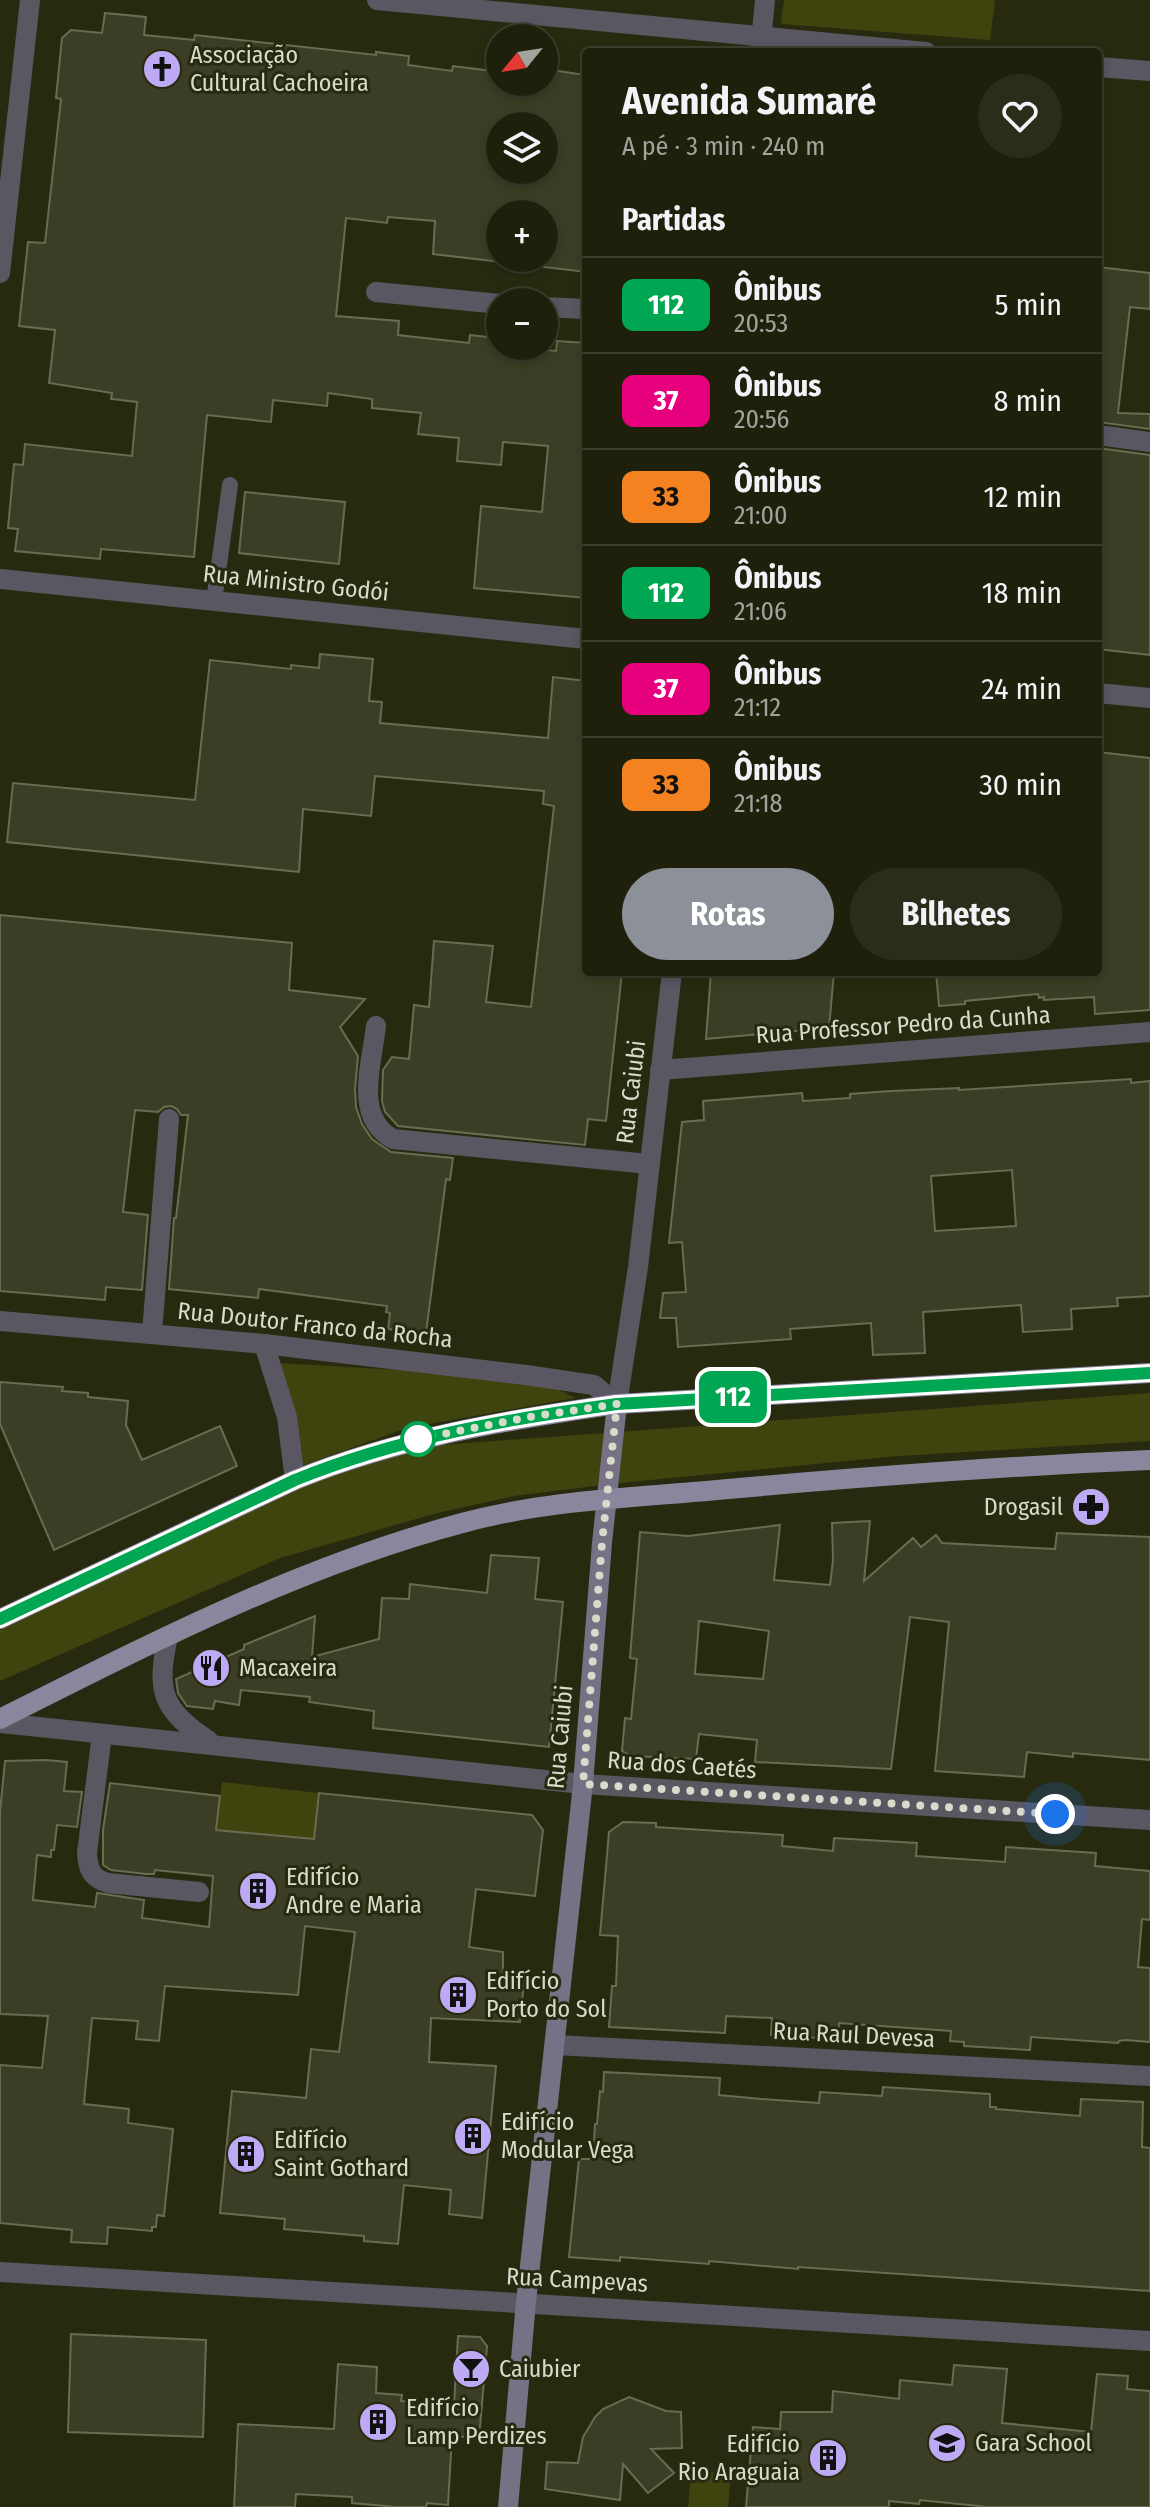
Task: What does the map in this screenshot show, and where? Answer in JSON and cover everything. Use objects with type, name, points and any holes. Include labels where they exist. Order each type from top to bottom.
[{"type":"main road","points":[[0,1619],[295,1480],[329,1466],[417,1439],[539,1415],[617,1404],[1150,1373]]},
{"type":"main road","name":"Rua Caiubi","points":[[508,2507],[526,2302],[583,1784],[617,1404]]},
{"type":"main road","points":[[0,1721],[168,1636],[300,1578],[411,1538],[466,1522],[607,1497],[1150,1460]]},
{"type":"street","points":[[0,273],[30,0]]},
{"type":"street","points":[[377,0],[761,45],[832,48]]},
{"type":"street","points":[[761,45],[765,0]]},
{"type":"street","points":[[1102,67],[1150,71]]},
{"type":"street","points":[[376,292],[486,303]]},
{"type":"street","points":[[558,308],[582,309]]},
{"type":"street","points":[[1102,436],[1150,442]]},
{"type":"street","name":"Rua Ministro Godói","points":[[0,579],[582,639]]},
{"type":"street","points":[[1102,693],[1150,698]]},
{"type":"street","name":"Rua Caiubi","points":[[617,1404],[638,1267],[672,976]]},
{"type":"street","points":[[376,1026],[368,1109],[376,1127],[393,1139],[649,1164]]},
{"type":"street","name":"Rua Professor Pedro da Cunha","points":[[660,1070],[1150,1032]]},
{"type":"street","points":[[152,1333],[169,1119]]},
{"type":"street","name":"Rua Doutor Franco da Rocha","points":[[0,1321],[152,1333],[444,1364],[594,1385],[617,1404]]},
{"type":"street","points":[[264,1344],[287,1417],[295,1480]]},
{"type":"street","points":[[168,1636],[162,1688],[185,1725],[212,1744]]},
{"type":"street","name":"Rua dos Caetés","points":[[0,1721],[488,1776],[1150,1820]]},
{"type":"street","points":[[102,1734],[87,1853],[89,1871],[98,1880],[108,1883],[199,1892]]},
{"type":"street","name":"Rua Raul Devesa","points":[[555,2045],[1150,2076]]},
{"type":"street","name":"Rua Campevas","points":[[0,2272],[1150,2341]]},
{"type":"lane","points":[[214,601],[230,485]]},
{"type":"green space","points":[[784,0],[995,0],[990,40],[781,24]]},
{"type":"green space","points":[[279,1363],[417,1371],[544,1383],[576,1398],[407,1428],[301,1466]]},
{"type":"green space","points":[[1150,1393],[1150,1441],[899,1456],[619,1483],[514,1496],[437,1513],[280,1558],[0,1681],[0,1624],[302,1485],[426,1446]]},
{"type":"green space","points":[[222,1782],[319,1793],[314,1839],[216,1830]]},
{"type":"green space","points":[[691,2470],[731,2474],[728,2507],[688,2507]]},
{"type":"building","points":[[105,13],[146,17],[144,35],[194,40],[195,35],[376,55],[376,52],[409,56],[408,65],[452,71],[453,66],[486,70],[486,96],[558,96],[558,71],[582,74],[582,272],[558,269],[558,200],[486,200],[486,260],[433,254],[435,221],[388,217],[387,223],[346,218],[336,316],[399,321],[398,335],[469,343],[470,335],[486,337],[486,360],[558,360],[558,341],[582,343],[582,598],[474,588],[481,506],[542,512],[548,446],[503,442],[501,465],[457,461],[459,438],[418,434],[421,413],[372,408],[372,399],[328,393],[327,406],[273,400],[271,422],[207,415],[194,557],[101,549],[100,559],[15,551],[18,529],[8,528],[14,464],[23,465],[25,444],[132,456],[137,402],[111,399],[112,393],[49,383],[55,330],[19,326],[28,242],[45,243],[61,99],[56,98],[62,38],[71,30],[102,33]]},
{"type":"building","points":[[1102,267],[1150,273],[1150,309],[1130,307],[1118,413],[1150,414],[1150,429],[1102,423]]},
{"type":"building","points":[[1102,449],[1150,455],[1150,655],[1102,649]]},
{"type":"building","points":[[245,492],[345,502],[339,564],[239,553]]},
{"type":"building","points":[[320,654],[373,659],[369,701],[382,702],[380,723],[548,738],[553,677],[582,681],[582,976],[622,976],[606,1121],[588,1119],[585,1145],[398,1126],[385,1112],[382,1101],[383,1070],[392,1057],[409,1059],[414,1005],[429,1007],[434,941],[493,946],[486,1002],[531,1007],[554,806],[543,804],[544,791],[375,776],[371,816],[303,809],[299,872],[7,842],[13,783],[195,800],[210,660],[291,669],[291,665],[319,668]]},
{"type":"building","points":[[1102,752],[1150,758],[1150,1010],[1095,1014],[1094,997],[1044,1000],[1038,994],[939,1006],[936,976],[1102,976]]},
{"type":"building","points":[[0,915],[292,943],[289,990],[365,999],[340,1027],[358,1056],[356,1107],[362,1124],[372,1139],[391,1152],[453,1158],[450,1180],[446,1179],[426,1333],[388,1329],[390,1313],[386,1312],[387,1306],[259,1289],[258,1298],[169,1289],[174,1218],[188,1115],[181,1115],[171,1106],[158,1112],[135,1110],[123,1212],[148,1215],[142,1290],[106,1287],[105,1300],[0,1291]]},
{"type":"building","points":[[711,976],[834,976],[829,1028],[706,1039]]},
{"type":"building","points":[[1131,1079],[1131,1083],[1150,1081],[1150,1296],[1117,1298],[1118,1306],[1071,1309],[1072,1329],[1023,1332],[1021,1305],[923,1312],[925,1353],[873,1355],[871,1323],[790,1329],[791,1339],[678,1347],[676,1318],[660,1318],[663,1293],[686,1292],[682,1242],[669,1243],[682,1122],[704,1120],[703,1101],[802,1093],[803,1101],[891,1091]],"holes":[[[1012,1170],[1016,1226],[935,1231],[931,1176]]]},
{"type":"building","points":[[0,1382],[63,1387],[62,1391],[88,1393],[88,1397],[128,1401],[126,1425],[142,1460],[220,1426],[237,1466],[54,1550],[0,1424]]},
{"type":"building","points":[[870,1521],[864,1581],[913,1538],[921,1547],[936,1535],[942,1543],[1055,1549],[1057,1533],[1150,1537],[1150,1760],[1027,1752],[1024,1777],[935,1771],[949,1622],[910,1617],[891,1769],[755,1762],[757,1740],[699,1734],[696,1759],[631,1756],[622,1751],[625,1718],[631,1719],[637,1659],[630,1658],[640,1532],[688,1536],[780,1525],[774,1580],[830,1585],[832,1523]],"holes":[[[699,1621],[769,1631],[763,1679],[695,1674]]]},
{"type":"building","points":[[491,1555],[539,1558],[535,1599],[563,1602],[549,1747],[373,1728],[374,1711],[309,1702],[310,1697],[241,1690],[239,1705],[215,1701],[213,1709],[187,1706],[178,1693],[176,1679],[244,1649],[244,1645],[315,1616],[312,1657],[379,1639],[382,1598],[409,1599],[410,1584],[487,1593]]},
{"type":"building","points":[[5,1761],[67,1762],[64,1791],[82,1792],[77,1827],[57,1825],[51,1857],[37,1855],[33,1900],[95,1907],[97,1893],[144,1900],[142,1918],[209,1927],[213,1876],[155,1870],[154,1874],[146,1874],[111,1870],[103,1865],[103,1830],[110,1783],[220,1796],[216,1830],[314,1839],[319,1793],[532,1815],[543,1830],[535,1896],[476,1889],[469,1947],[503,1952],[503,1978],[524,1981],[520,2022],[431,2018],[429,2062],[496,2066],[482,2218],[449,2214],[451,2190],[404,2185],[398,2244],[364,2241],[364,2236],[284,2229],[285,2219],[220,2213],[232,2091],[306,2098],[311,2049],[339,2052],[355,1932],[305,1926],[298,1995],[165,1986],[159,2041],[136,2039],[138,2021],[92,2018],[84,2104],[129,2109],[128,2123],[173,2129],[164,2216],[157,2215],[156,2227],[152,2227],[152,2231],[108,2227],[107,2244],[71,2242],[72,2230],[0,2223],[0,2065],[42,2068],[48,2016],[0,2014],[0,1812]]},
{"type":"building","points":[[623,1822],[783,1835],[782,1846],[833,1851],[834,1838],[917,1843],[916,1856],[1005,1862],[1006,1847],[1096,1853],[1095,1866],[1150,1871],[1150,1920],[1142,1919],[1138,1967],[1150,1968],[1150,2042],[1031,2037],[1030,2050],[964,2046],[964,2042],[950,2041],[951,2031],[839,2023],[838,2039],[782,2036],[771,2035],[772,2018],[726,2016],[725,2033],[609,2027],[612,1986],[616,1986],[618,1936],[600,1935],[609,1832]]},
{"type":"building","points":[[604,2072],[720,2078],[719,2095],[819,2103],[820,2092],[882,2096],[883,2087],[990,2094],[990,2107],[996,2109],[1080,2116],[1081,2099],[1143,2102],[1142,2147],[1150,2148],[1150,2291],[709,2261],[709,2264],[620,2257],[620,2261],[569,2257],[579,2159],[593,2159],[595,2124],[600,2091],[603,2092]]},
{"type":"building","points":[[71,2334],[206,2340],[203,2437],[68,2432]]},
{"type":"building","points":[[458,2336],[480,2337],[487,2346],[479,2438],[452,2436],[448,2505],[427,2503],[426,2507],[396,2507],[352,2503],[352,2497],[296,2494],[295,2507],[234,2507],[238,2424],[334,2429],[338,2364],[377,2367],[376,2393],[402,2395],[401,2401],[454,2405]]},
{"type":"building","points":[[954,2365],[1007,2369],[1002,2423],[1091,2432],[1097,2374],[1128,2376],[1127,2389],[1150,2391],[1150,2507],[988,2507],[920,2500],[919,2504],[889,2501],[889,2507],[746,2507],[753,2427],[780,2429],[781,2412],[832,2412],[833,2391],[899,2399],[900,2380],[952,2385]]},
{"type":"building","points":[[629,2397],[666,2411],[681,2412],[682,2448],[651,2449],[674,2473],[648,2493],[623,2464],[620,2500],[545,2489],[547,2462],[578,2463],[583,2437],[595,2417],[603,2409]]},
{"type":"bus line","name":"112","points":[[0,1619],[295,1480],[329,1466],[417,1439],[617,1404],[1150,1373]]},
{"type":"place","name":"Associação Cultural Cachoeira","points":[[162,69]]},
{"type":"place","name":"Drogasil","points":[[1091,1507]]},
{"type":"place","name":"Macaxeira","points":[[211,1668]]},
{"type":"place","name":"Edifício Andre e Maria","points":[[258,1891]]},
{"type":"place","name":"Edifício Porto do Sol","points":[[458,1995]]},
{"type":"place","name":"Edifício Modular Vega","points":[[473,2136]]},
{"type":"place","name":"Edifício Saint Gothard","points":[[246,2154]]},
{"type":"place","name":"Caiubier","points":[[471,2369]]},
{"type":"place","name":"Edifício Lamp Perdizes","points":[[378,2422]]},
{"type":"place","name":"Gara School","points":[[947,2443]]},
{"type":"place","name":"Edifício Rio Araguaia","points":[[828,2458]]},
{"type":"route","points":[[418,1439],[529,1417],[617,1404],[602,1543],[583,1784],[1055,1814]]}]
